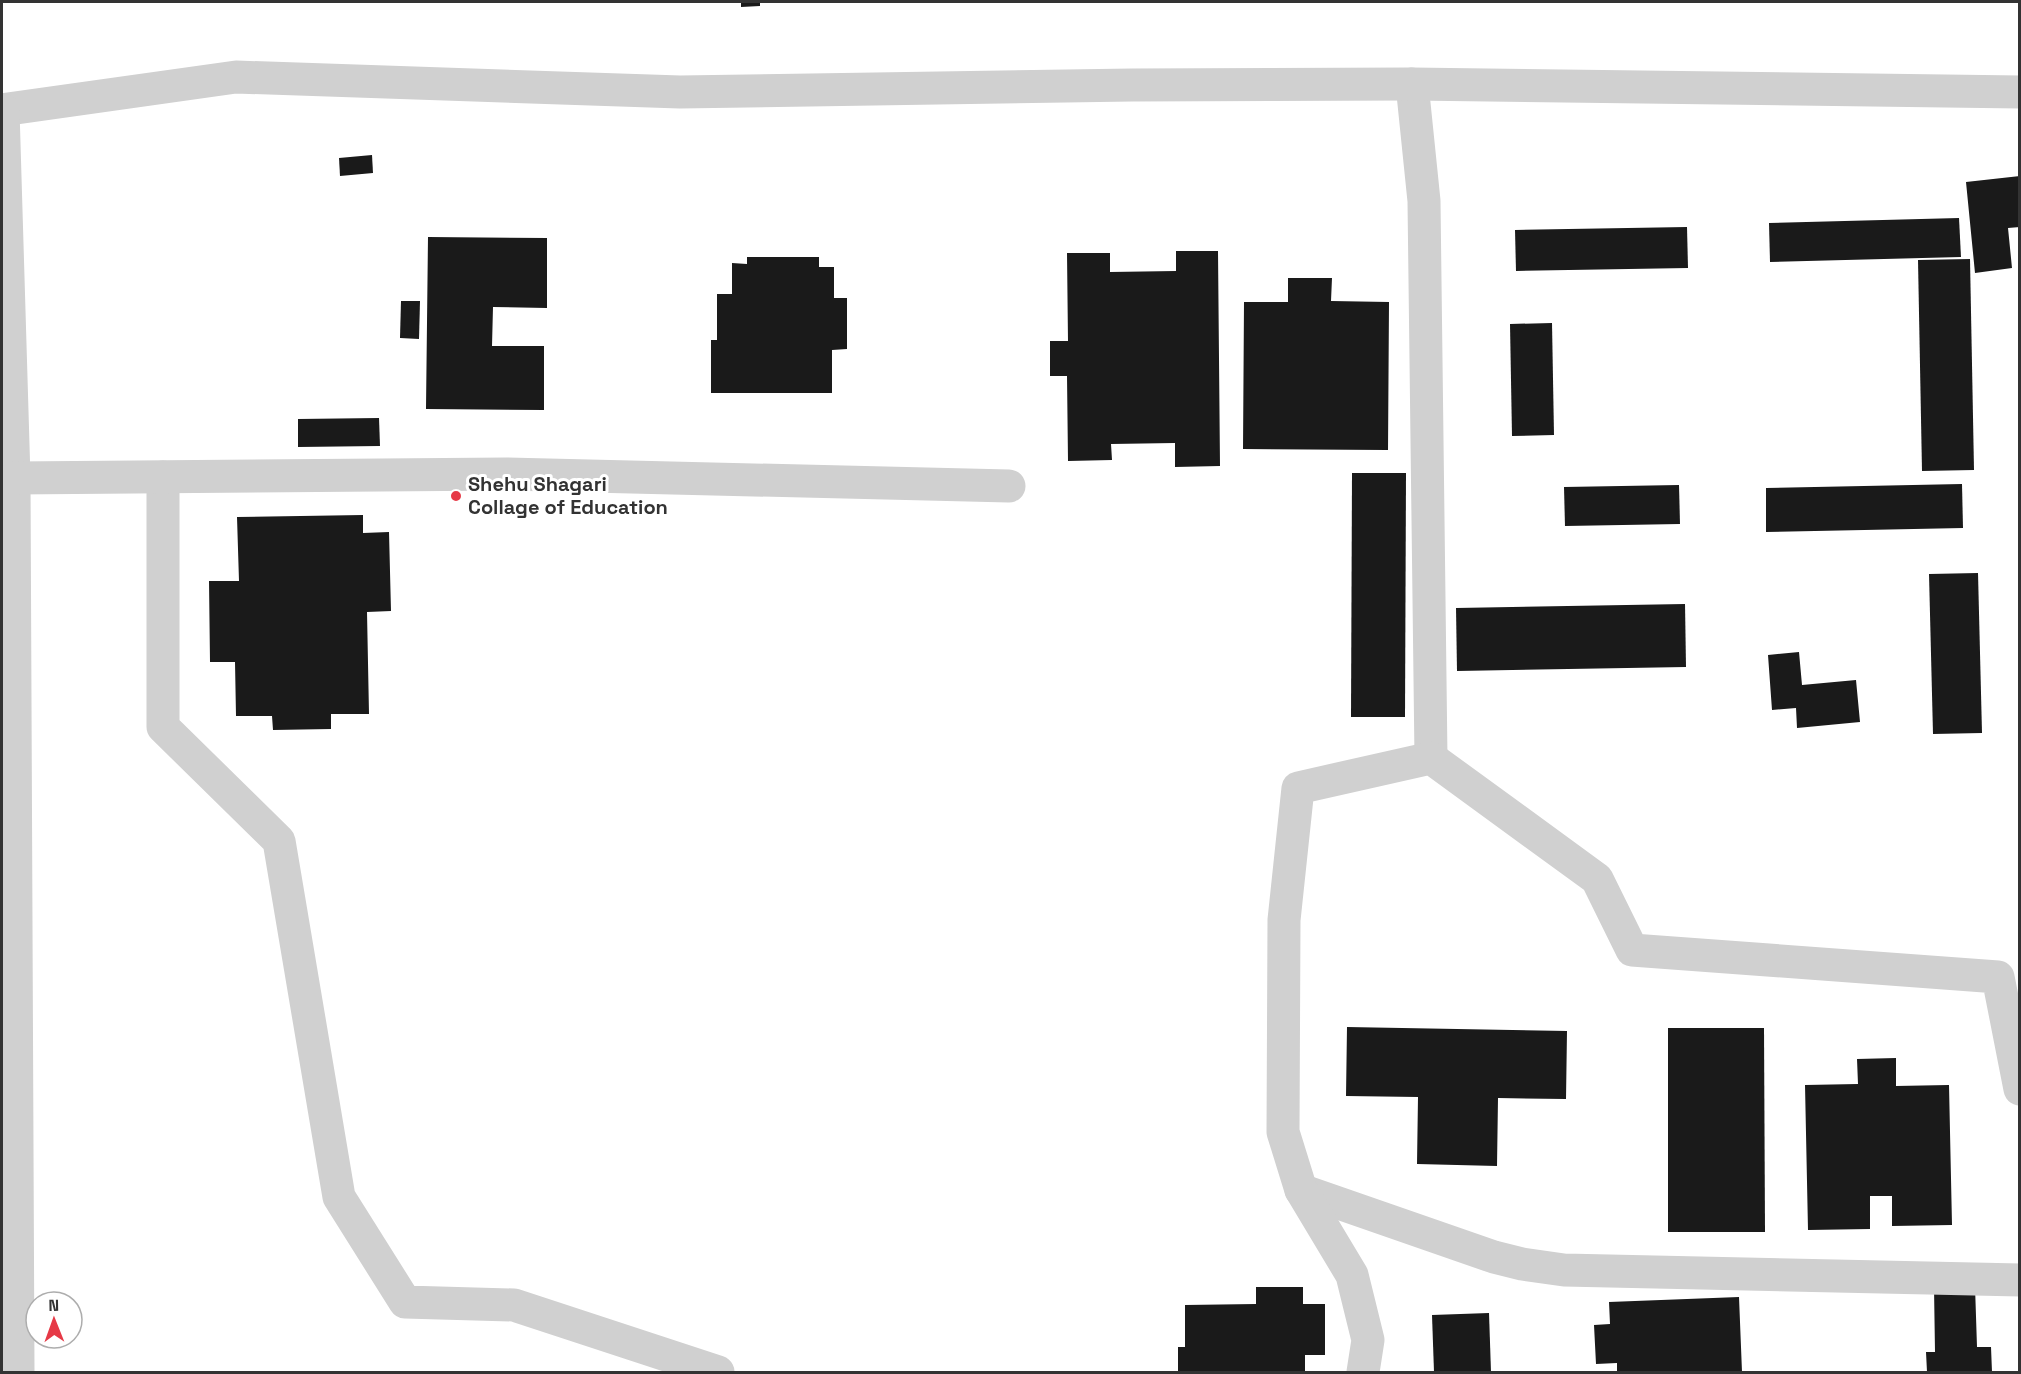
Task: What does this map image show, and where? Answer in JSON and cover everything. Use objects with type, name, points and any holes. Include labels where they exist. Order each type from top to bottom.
[{"type":"street","points":[[18,1372],[8,873],[8,592],[14,478],[2,110],[236,78],[680,92],[1144,85],[1412,84],[2019,92]]},
{"type":"street","points":[[1412,84],[1424,201],[1431,758]]},
{"type":"street","points":[[14,478],[507,474],[1009,486]]},
{"type":"street","points":[[163,477],[163,728],[279,841],[339,1197],[405,1302],[514,1305],[718,1372]]},
{"type":"street","points":[[1363,1372],[1368,1340],[1352,1275],[1301,1190],[1283,1132],[1284,920],[1298,788],[1431,758],[1597,879],[1632,950],[1998,977],[2019,1089]]},
{"type":"street","points":[[1301,1190],[1494,1257],[1564,1270],[2019,1280]]},
{"type":"street","points":[[646,1349],[673,1372]]},
{"type":"building","points":[[741,2],[760,2],[760,6],[741,7]]},
{"type":"building","points":[[372,155],[373,173],[340,176],[339,158]]},
{"type":"building","points":[[2020,176],[2020,227],[2008,228],[2012,268],[1975,273],[1966,182]]},
{"type":"building","points":[[1959,218],[1961,257],[1770,262],[1769,223]]},
{"type":"building","points":[[1687,227],[1688,268],[1516,271],[1515,230]]},
{"type":"building","points":[[428,237],[547,238],[547,308],[493,307],[492,346],[544,346],[544,410],[426,409]]},
{"type":"building","points":[[1176,251],[1218,251],[1220,466],[1175,467],[1175,443],[1111,444],[1112,460],[1068,461],[1067,376],[1050,376],[1050,341],[1068,341],[1067,253],[1110,253],[1110,272],[1176,271]]},
{"type":"building","points":[[747,257],[819,257],[819,267],[834,267],[834,298],[847,298],[847,349],[832,350],[832,393],[711,393],[711,340],[717,340],[717,294],[732,294],[732,263],[747,264]]},
{"type":"building","points":[[1970,259],[1974,470],[1922,471],[1918,260]]},
{"type":"building","points":[[1288,278],[1332,278],[1331,301],[1389,302],[1388,450],[1243,449],[1244,302],[1288,302]]},
{"type":"building","points":[[401,301],[420,301],[419,339],[400,338]]},
{"type":"building","points":[[1552,323],[1554,435],[1512,436],[1510,324]]},
{"type":"building","points":[[379,418],[380,446],[298,447],[298,419]]},
{"type":"building","points":[[1352,473],[1406,473],[1405,717],[1351,717]]},
{"type":"building","points":[[1962,484],[1963,528],[1766,532],[1766,488]]},
{"type":"building","points":[[1679,485],[1680,524],[1565,526],[1564,487]]},
{"type":"building","points":[[363,515],[363,533],[389,532],[391,611],[367,612],[369,714],[331,714],[331,729],[273,730],[272,716],[236,716],[235,662],[210,662],[209,581],[239,581],[237,517]]},
{"type":"building","points":[[1978,573],[1982,733],[1933,734],[1929,574]]},
{"type":"building","points":[[1685,604],[1686,667],[1457,671],[1456,608]]},
{"type":"building","points":[[1799,652],[1802,685],[1856,680],[1860,722],[1797,728],[1796,708],[1772,710],[1768,655]]},
{"type":"building","points":[[1347,1027],[1567,1031],[1566,1099],[1498,1098],[1497,1166],[1417,1164],[1418,1097],[1346,1096]]},
{"type":"building","points":[[1668,1028],[1764,1028],[1765,1232],[1668,1232]]},
{"type":"building","points":[[1896,1058],[1896,1086],[1949,1085],[1952,1225],[1892,1226],[1892,1196],[1870,1196],[1870,1229],[1808,1230],[1805,1085],[1858,1084],[1857,1059]]},
{"type":"building","points":[[1975,1286],[1977,1347],[1991,1347],[1992,1372],[1927,1372],[1926,1352],[1935,1352],[1934,1287]]},
{"type":"building","points":[[1256,1287],[1303,1287],[1303,1304],[1325,1304],[1325,1355],[1305,1355],[1305,1372],[1178,1372],[1178,1347],[1185,1347],[1185,1305],[1256,1304]]},
{"type":"building","points":[[1739,1297],[1742,1372],[1617,1372],[1617,1363],[1596,1364],[1594,1325],[1610,1324],[1609,1302]]},
{"type":"building","points":[[1489,1313],[1491,1372],[1434,1372],[1432,1315]]},
{"type":"place","name":"Shehu Shagari Collage of Education","points":[[456,496]]}]
